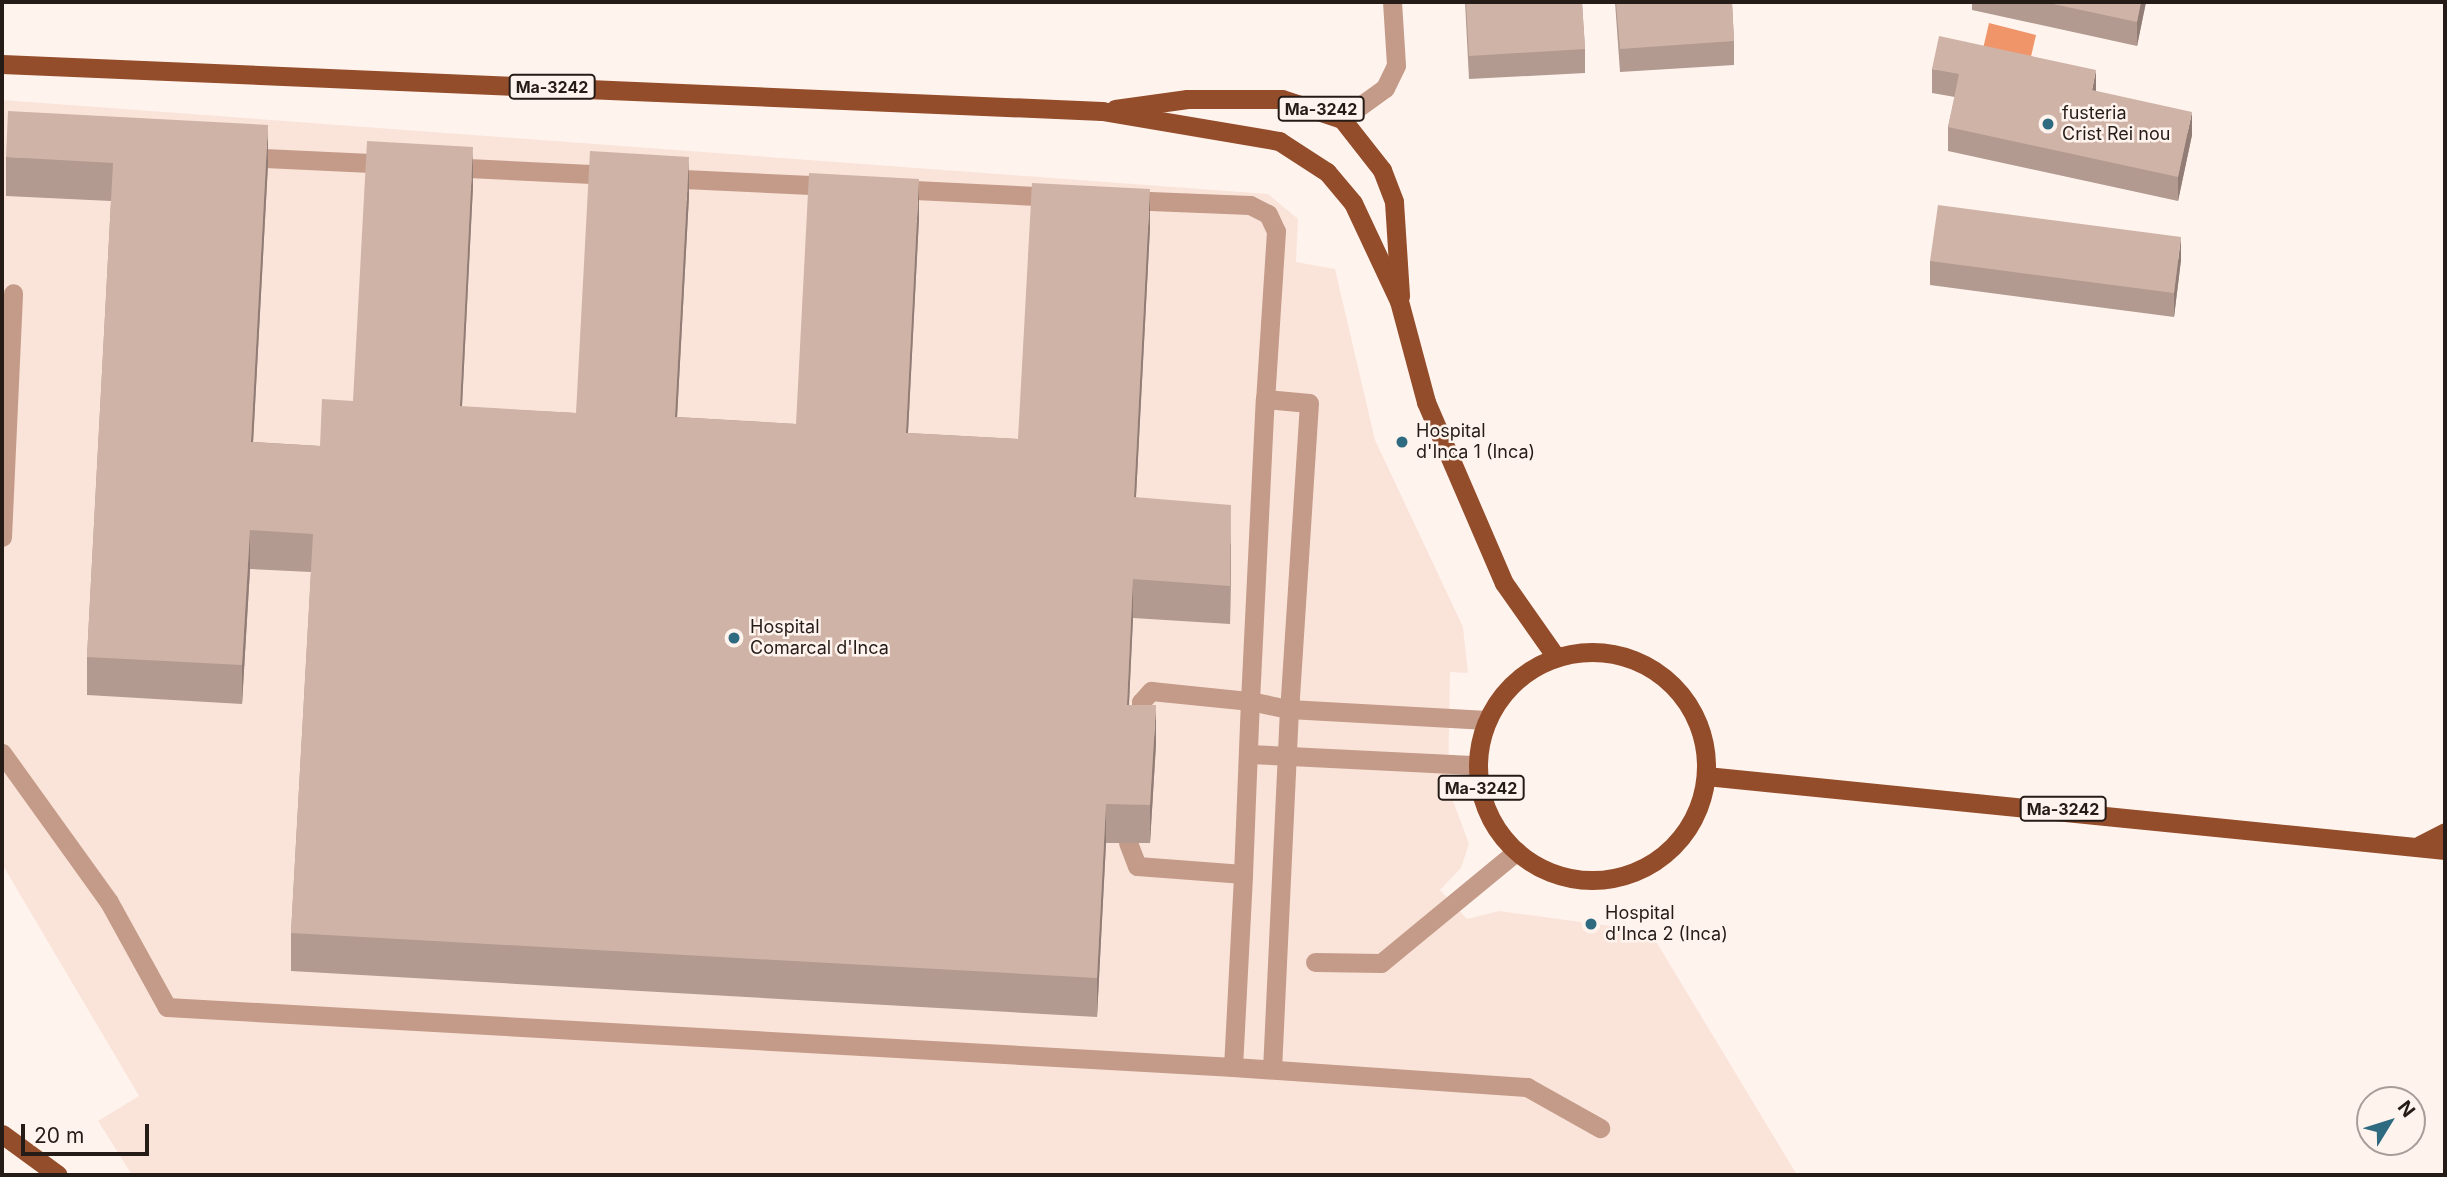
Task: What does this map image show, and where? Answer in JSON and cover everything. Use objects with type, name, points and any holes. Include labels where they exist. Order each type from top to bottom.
[{"type":"main road","name":"Ma-3242","points":[[2,64],[1102,111],[1240,133],[1303,153],[1353,203],[1399,301],[1426,402],[1504,583],[1556,657]]},
{"type":"main road","name":"Ma-3242","points":[[1102,111],[1187,99],[1282,99],[1342,119],[1382,170],[1394,202],[1399,301]]},
{"type":"main road","name":"Ma-3242","points":[[1593,652],[1630,658],[1663,677],[1688,704],[1703,739],[1706,776],[1685,834],[1637,872],[1600,881],[1563,877],[1517,851],[1483,802],[1477,765],[1487,720],[1503,693],[1556,657],[1593,652]]},
{"type":"main road","name":"Ma-3242","points":[[1706,776],[2420,845],[2445,850]]},
{"type":"main road","points":[[2420,845],[2445,832]]},
{"type":"main road","points":[[2,1134],[58,1175]]},
{"type":"street","points":[[1342,119],[1385,88],[1396,65],[1392,2]]},
{"type":"street","points":[[223,156],[1080,198]]},
{"type":"street","points":[[1106,199],[1250,205],[1268,214],[1276,231],[1265,399],[1233,1067]]},
{"type":"street","points":[[2,537],[13,293]]},
{"type":"street","points":[[1265,399],[1309,403],[1286,755],[1272,1068]]},
{"type":"street","points":[[1140,744],[1142,702],[1151,691],[1250,701],[1289,709],[1487,720]]},
{"type":"street","points":[[2,753],[109,902],[167,1007],[1272,1068],[1527,1087],[1600,1128]]},
{"type":"street","points":[[1249,754],[1477,765]]},
{"type":"street","points":[[1128,843],[1137,866],[1243,874]]},
{"type":"street","points":[[1315,962],[1381,962],[1517,851]]},
{"type":"shaded area","points":[[1989,23],[2036,35],[2029,65],[1982,53]]},
{"type":"shaded area","name":"Hospital Comarcal d'Inca","points":[[2,100],[1268,194],[1298,219],[1296,262],[1335,269],[1375,440],[1463,627],[1468,673],[1450,672],[1448,787],[1469,844],[1461,868],[1440,890],[1467,919],[1499,911],[1640,930],[1657,943],[1797,1175],[132,1175],[98,1121],[139,1096],[2,864]]},
{"type":"building","points":[[1466,2],[1582,2],[1585,49],[1469,56]]},
{"type":"building","points":[[1616,2],[1732,2],[1734,41],[1620,49]]},
{"type":"building","points":[[2044,2],[2141,2],[2137,22]]},
{"type":"building","name":"fusteria Crist Rei nou","points":[[1939,36],[2096,70],[2092,90],[2192,112],[2178,177],[1948,127],[1959,74],[1932,69]]},
{"type":"building","points":[[8,111],[268,125],[251,442],[320,446],[322,399],[353,401],[367,141],[473,147],[460,406],[576,413],[590,151],[689,157],[675,417],[796,424],[809,173],[919,179],[906,433],[1018,439],[1032,183],[1150,189],[1134,497],[1231,505],[1230,586],[1133,579],[1127,705],[1156,705],[1150,805],[1106,804],[1097,978],[291,933],[313,534],[250,530],[242,665],[87,657],[113,163],[6,157]]},
{"type":"building","points":[[1938,205],[2181,237],[2174,293],[1930,261]]},
{"type":"place","name":"fusteria Crist Rei nou","points":[[2048,124]]},
{"type":"place","name":"Hospital d'Inca 1 (Inca)","points":[[1402,442]]},
{"type":"place","name":"Hospital Comarcal d'Inca","points":[[734,638]]},
{"type":"place","name":"Hospital d'Inca 2 (Inca)","points":[[1591,924]]}]
